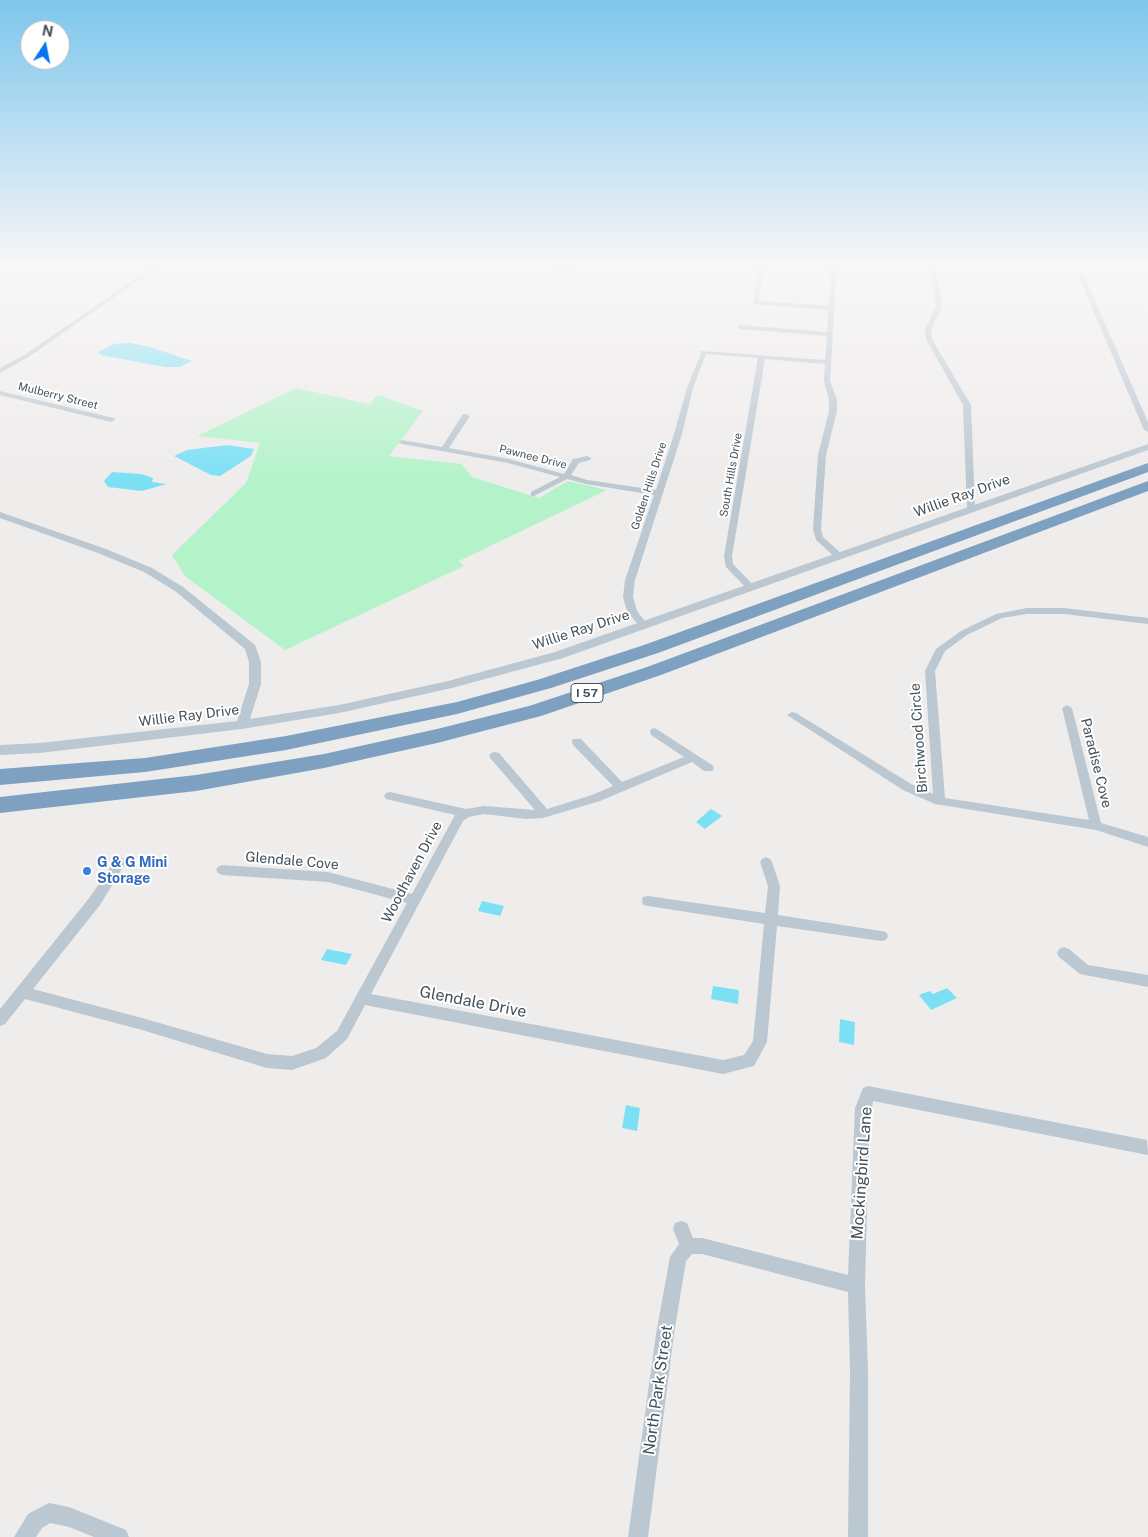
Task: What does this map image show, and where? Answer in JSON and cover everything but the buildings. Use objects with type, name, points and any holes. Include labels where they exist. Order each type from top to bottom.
[{"type":"highway","name":"I 57","points":[[0,776],[145,765],[286,743],[457,708],[544,684],[652,649],[1148,467]]},
{"type":"highway","name":"I 57","points":[[0,805],[196,784],[296,766],[437,736],[534,711],[654,671],[1148,486]]},
{"type":"street","points":[[0,371],[56,336]]},
{"type":"street","points":[[829,336],[826,381],[833,400],[833,412],[822,455],[817,529],[819,538],[840,557]]},
{"type":"street","points":[[929,336],[929,340],[967,405],[971,509]]},
{"type":"street","points":[[1107,336],[1148,430]]},
{"type":"street","name":"Golden Hills Drive","points":[[643,625],[632,611],[628,598],[634,565],[659,492],[690,388],[704,352],[762,357]]},
{"type":"street","points":[[762,357],[827,362]]},
{"type":"street","name":"South Hills Drive","points":[[751,588],[729,565],[728,556],[762,357]]},
{"type":"street","name":"Mulberry Street","points":[[0,393],[111,420]]},
{"type":"street","points":[[444,450],[466,416]]},
{"type":"street","name":"Pawnee Drive","points":[[402,442],[509,461],[566,477],[659,492]]},
{"type":"street","name":"Willie Ray Drive","points":[[0,750],[40,748],[242,725],[339,709],[448,686],[559,655],[1148,447]]},
{"type":"street","points":[[534,494],[566,477],[576,461],[587,458]]},
{"type":"street","points":[[0,515],[102,551],[148,570],[179,589],[251,648],[256,662],[255,684],[242,725]]},
{"type":"street","name":"Birchwood Circle","points":[[1148,621],[1064,612],[1026,611],[998,616],[964,633],[941,649],[930,671],[939,800],[1096,826],[1148,842]]},
{"type":"street","name":"Paradise Cove","points":[[1067,708],[1096,826]]},
{"type":"street","points":[[792,715],[907,787],[939,800]]},
{"type":"street","points":[[655,732],[708,768]]},
{"type":"street","points":[[577,742],[621,788]]},
{"type":"street","points":[[495,756],[544,813]]},
{"type":"street","points":[[390,796],[466,813],[484,810],[526,815],[544,813],[621,788],[692,758]]},
{"type":"street","name":"Woodhaven Drive","points":[[361,998],[416,900],[454,825],[466,813]]},
{"type":"street","points":[[0,1020],[95,901],[120,862]]},
{"type":"street","name":"Glendale Drive","points":[[361,998],[723,1067],[749,1062],[760,1042],[774,886],[766,862]]},
{"type":"street","name":"Glendale Cove","points":[[222,870],[328,877],[416,900]]},
{"type":"street","points":[[648,901],[882,936]]},
{"type":"street","points":[[1064,953],[1085,970],[1148,981]]},
{"type":"street","points":[[22,992],[142,1024],[267,1061],[292,1063],[307,1059],[321,1052],[342,1036],[361,998]]},
{"type":"street","name":"Mockingbird Lane","points":[[858,1537],[859,1372],[856,1286],[861,1131],[863,1108],[868,1093],[1147,1148]]},
{"type":"street","points":[[681,1229],[688,1246],[702,1246],[856,1286]]},
{"type":"street","name":"North Park Street","points":[[638,1537],[665,1334],[678,1257],[688,1246]]},
{"type":"street","points":[[24,1537],[35,1521],[49,1513],[69,1517],[119,1537]]},
{"type":"green space","points":[[296,388],[369,404],[378,395],[423,411],[389,456],[462,464],[472,477],[539,498],[568,481],[607,490],[459,561],[464,566],[285,650],[185,576],[172,555],[246,483],[260,443],[197,436]]},
{"type":"water","points":[[130,343],[150,347],[192,361],[180,367],[165,367],[101,355],[98,352],[114,344]]},
{"type":"water","points":[[227,445],[254,449],[251,456],[220,476],[211,475],[174,456],[187,450]]},
{"type":"water","points":[[112,472],[141,474],[153,478],[152,482],[166,484],[142,491],[108,487],[104,481]]},
{"type":"water","points":[[711,809],[722,816],[705,829],[696,822]]},
{"type":"water","points":[[482,901],[504,906],[500,916],[478,911]]},
{"type":"water","points":[[327,949],[352,954],[346,965],[321,960]]},
{"type":"water","points":[[713,986],[739,990],[738,1004],[711,999]]},
{"type":"water","points":[[947,988],[957,998],[931,1010],[919,995],[930,991],[933,994]]},
{"type":"water","points":[[840,1019],[855,1022],[854,1045],[839,1042]]},
{"type":"water","points":[[626,1105],[640,1108],[637,1131],[622,1128]]},
{"type":"place","name":"G & G Mini Storage","points":[[87,871]]}]
